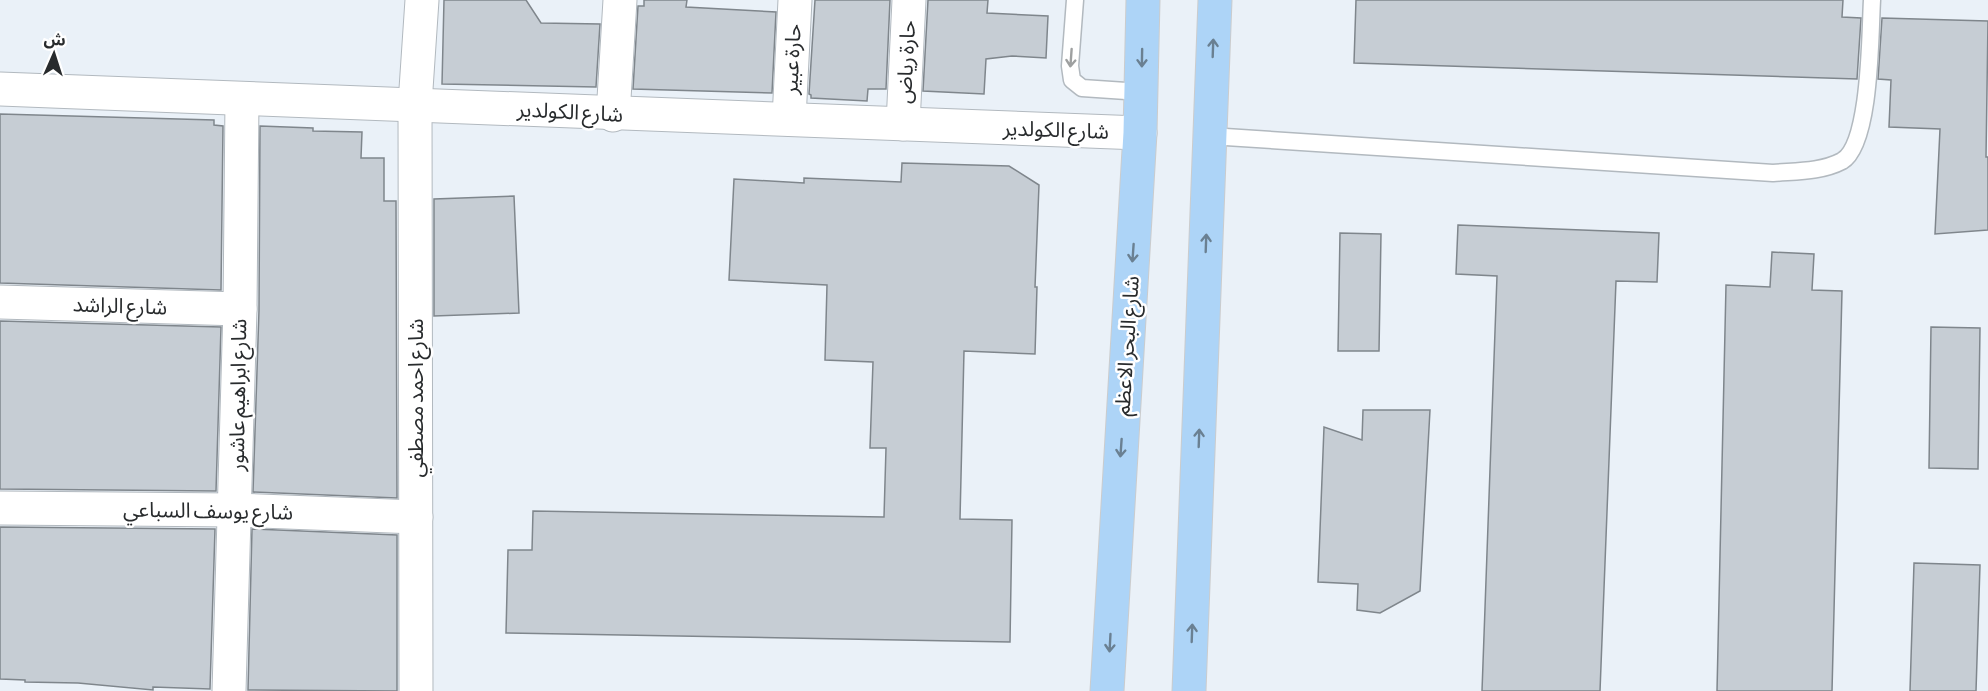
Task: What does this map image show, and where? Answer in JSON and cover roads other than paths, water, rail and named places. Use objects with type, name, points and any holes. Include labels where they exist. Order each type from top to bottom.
[{"type":"main road","name":"شارع البحر الاعظم","points":[[1107,691],[1140,133],[1143,0]]},
{"type":"main road","points":[[1189,691],[1215,0]]},
{"type":"street","name":"شارع احمد مصطفي","points":[[416,691],[415,104],[422,0]]},
{"type":"street","points":[[613,115],[620,0]]},
{"type":"street","name":"حارة عبير","points":[[789,119],[795,0]]},
{"type":"street","name":"حارة رياض","points":[[903,124],[909,0]]},
{"type":"street","name":"شارع الكولدير","points":[[0,89],[415,104],[613,115],[789,119],[1140,133]]},
{"type":"street","name":"شارع ابراهيم عاشور","points":[[229,691],[240,309],[242,99]]},
{"type":"street","name":"شارع الراشد","points":[[0,302],[240,309]]},
{"type":"street","name":"شارع يوسف السباعي","points":[[0,507],[235,510],[416,517]]},
{"type":"lane","points":[[1075,0],[1070,66],[1072,80],[1082,88],[1141,92]]},
{"type":"lane","points":[[1210,136],[1773,173],[1815,170],[1844,160],[1859,137],[1866,108],[1872,0]]}]
